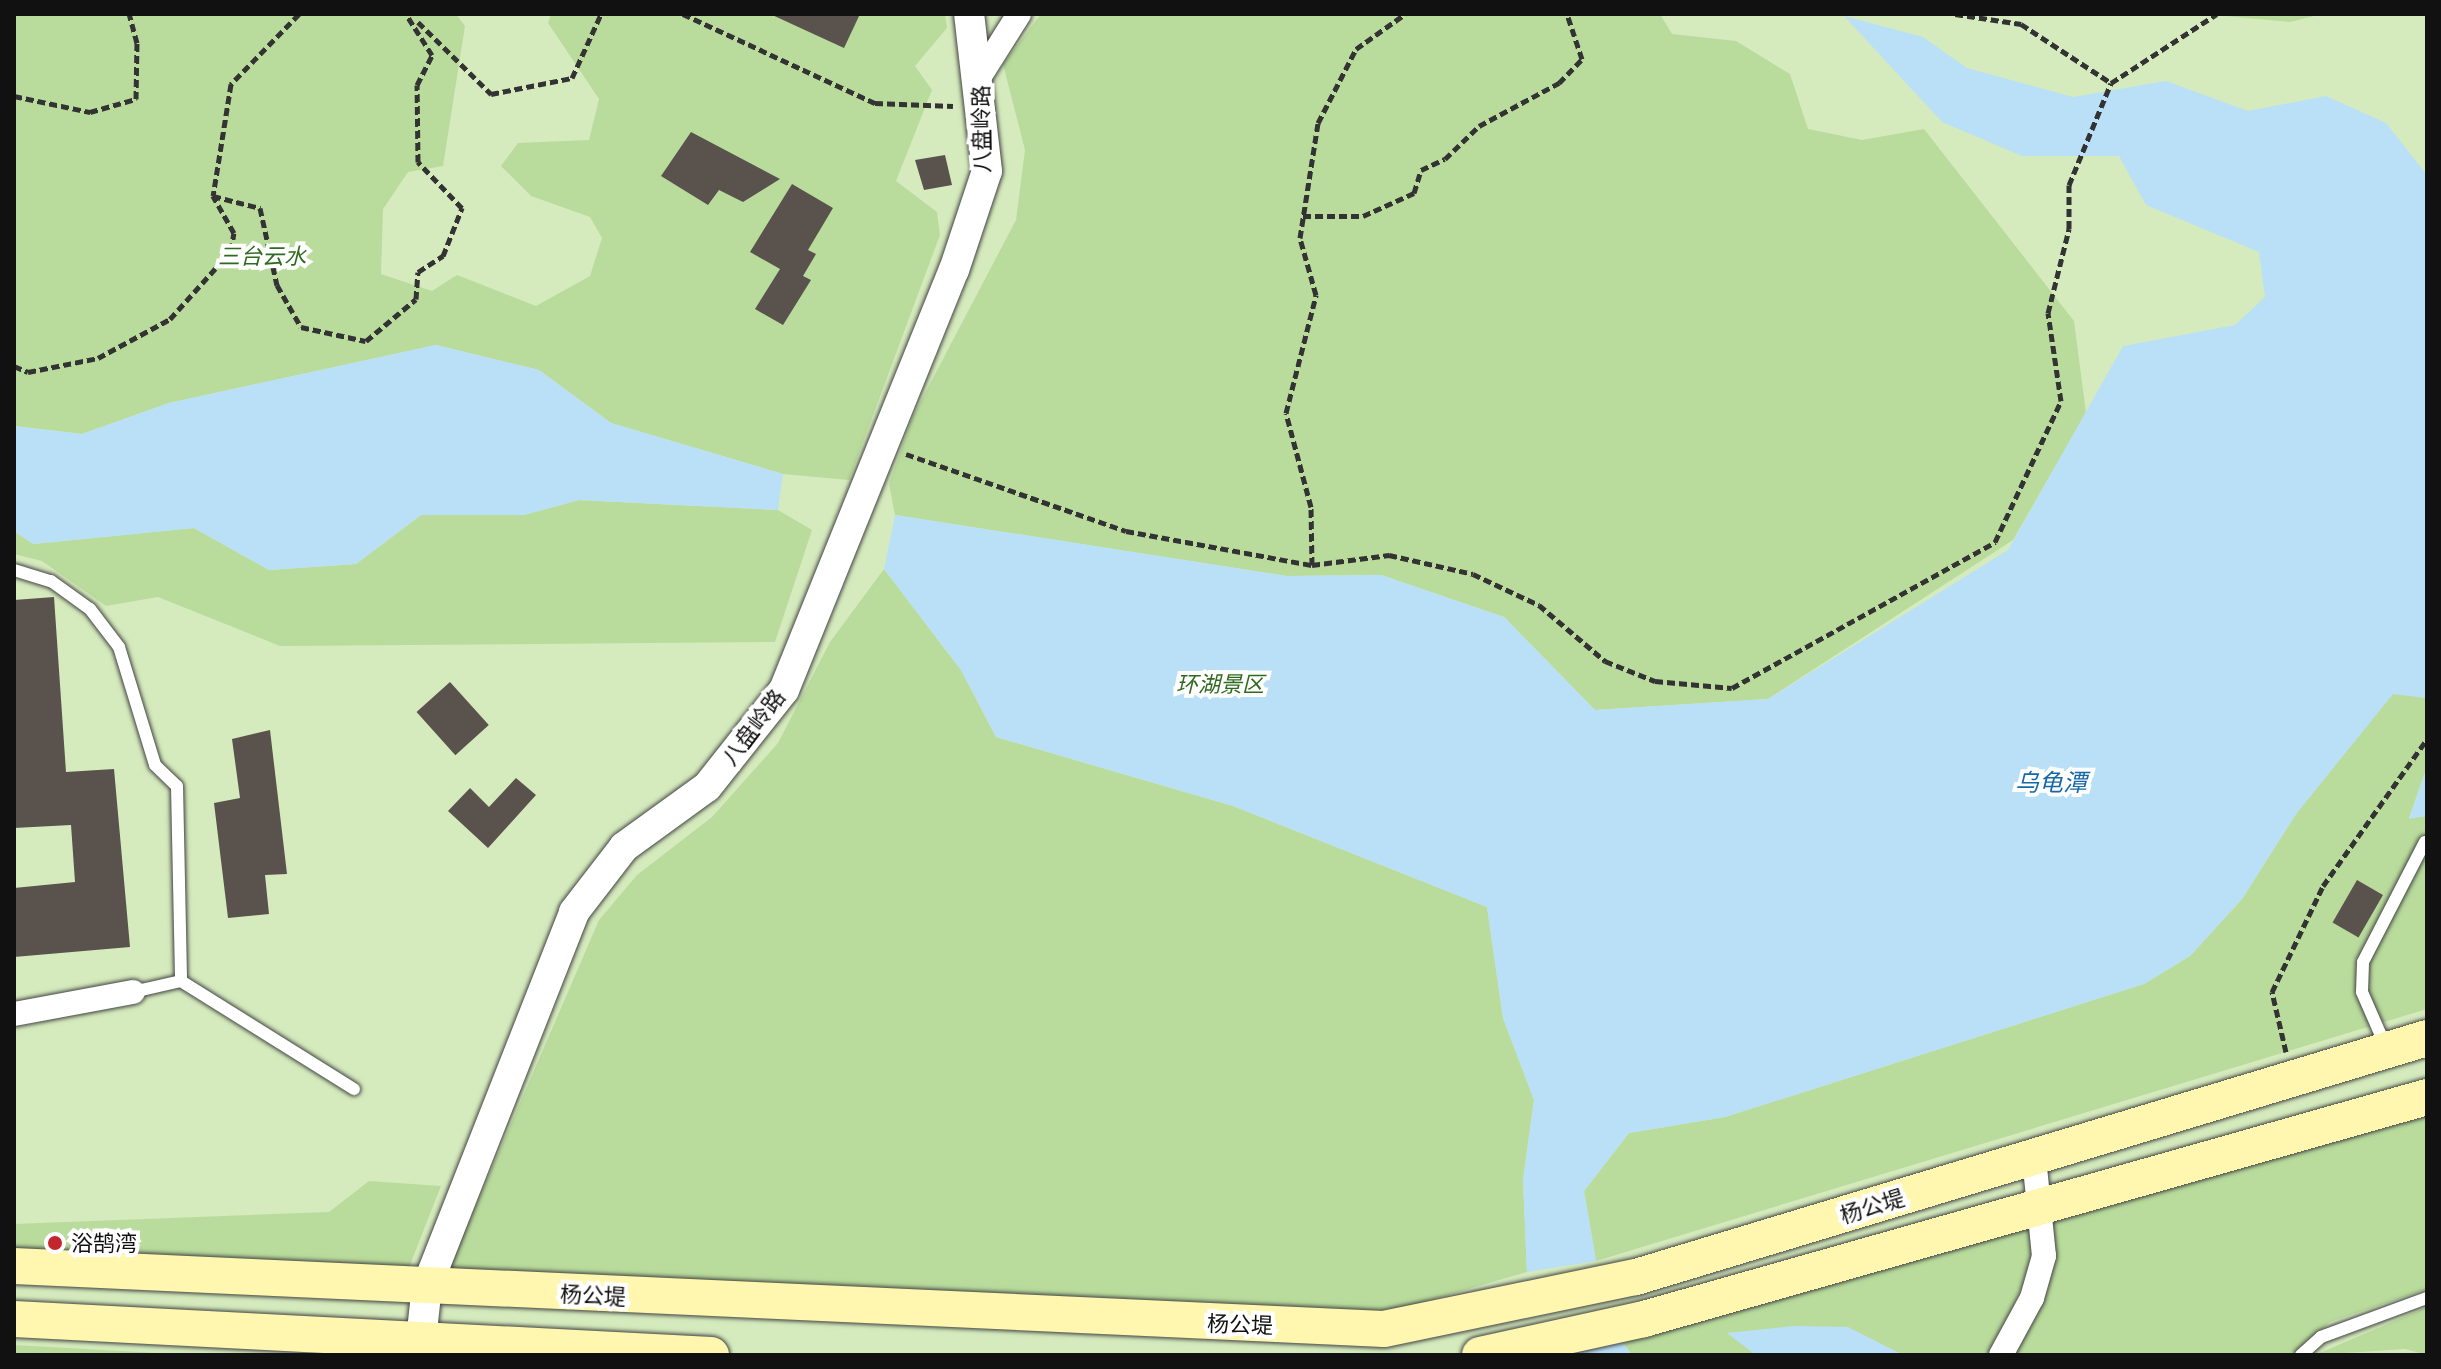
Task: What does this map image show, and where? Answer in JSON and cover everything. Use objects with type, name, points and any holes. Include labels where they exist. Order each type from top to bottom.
[{"type":"main road","name":"杨公堤","points":[[14,1266],[1384,1329],[1636,1277],[2427,1038]]},
{"type":"main road","name":"杨公堤","points":[[1480,1355],[1644,1319],[2427,1097]]},
{"type":"main road","points":[[14,1319],[711,1355]]},
{"type":"street","name":"八盘岭路","points":[[421,1340],[427,1286],[574,912],[624,847],[707,787],[784,690],[885,440],[987,171],[980,76],[969,14]]},
{"type":"street","points":[[980,76],[1019,14]]},
{"type":"street","points":[[14,1014],[133,992]]},
{"type":"street","points":[[2001,1355],[2032,1298],[2044,1256],[2042,1206],[2034,1157]]},
{"type":"lane","points":[[14,570],[51,581],[100,622],[119,647],[155,765],[177,786],[181,981]]},
{"type":"lane","points":[[2387,1050],[2362,992],[2363,962],[2425,842]]},
{"type":"lane","points":[[133,992],[181,981],[354,1089]]},
{"type":"lane","points":[[2301,1355],[2321,1337],[2427,1298]]},
{"type":"path","points":[[14,96],[90,112],[136,99],[137,43],[129,14]]},
{"type":"path","points":[[14,366],[28,372],[98,358],[170,319],[231,251],[234,233],[213,196],[231,84],[299,14]]},
{"type":"path","points":[[406,14],[491,94],[572,78],[601,14]]},
{"type":"path","points":[[683,14],[875,103],[954,106],[980,76]]},
{"type":"path","points":[[1312,565],[1311,507],[1286,413],[1316,295],[1300,238],[1318,123],[1356,49],[1405,14]]},
{"type":"path","points":[[1303,216],[1363,216],[1414,193],[1421,170],[1445,159],[1479,126],[1559,83],[1582,59],[1567,14]]},
{"type":"path","points":[[1955,14],[2021,24],[2111,83]]},
{"type":"path","points":[[885,440],[995,490],[1126,531],[1312,565],[1389,555],[1473,574],[1539,605],[1605,661],[1655,681],[1732,688],[1995,542],[2061,401],[2048,313],[2069,229],[2069,185],[2111,83],[2217,14]]},
{"type":"path","points":[[213,196],[260,208],[277,285],[301,327],[366,341],[408,305],[418,272],[443,256],[462,208],[418,162],[417,85],[432,55],[415,20]]},
{"type":"path","points":[[2292,1079],[2272,992],[2323,886],[2427,739]]},
{"type":"green space","name":"环湖景区","points":[[14,14],[2427,14],[2427,1355],[14,1355]]},
{"type":"green space","name":"三台云水","points":[[14,14],[456,14],[465,26],[443,166],[408,172],[383,209],[381,274],[432,291],[457,275],[536,306],[590,276],[602,238],[590,217],[531,196],[501,166],[518,143],[589,140],[599,99],[548,23],[551,14],[945,14],[947,28],[915,66],[932,90],[896,181],[937,212],[940,235],[849,480],[783,474],[611,423],[539,370],[436,345],[169,403],[82,434],[14,426]]},
{"type":"green space","points":[[1041,14],[1660,14],[1672,34],[1736,41],[1790,74],[1808,129],[1862,140],[1924,129],[2074,321],[2086,413],[2013,540],[1768,699],[1595,710],[1504,617],[1381,575],[1287,576],[895,515],[889,484],[913,416],[1016,220],[1025,150],[1003,64]]},
{"type":"green space","points":[[2204,14],[2322,14],[2290,22]]},
{"type":"green space","points":[[579,500],[778,510],[812,530],[775,642],[280,646],[158,597],[106,606],[42,561],[14,554],[14,531],[33,544],[194,528],[269,570],[356,564],[421,515],[524,515]]},
{"type":"green space","points":[[884,569],[961,670],[996,737],[1233,806],[1487,907],[1503,1018],[1534,1100],[1523,1180],[1527,1272],[1379,1315],[445,1277],[599,920],[637,875],[712,817],[778,743],[830,642]]},
{"type":"green space","points":[[2393,693],[2427,698],[2427,767],[2409,818],[2427,816],[2427,1009],[1596,1261],[1584,1191],[1629,1133],[1725,1117],[2144,984],[2190,956],[2242,899],[2296,814]]},
{"type":"green space","points":[[2427,1107],[2427,1289],[2330,1322],[2292,1355],[2013,1355],[2049,1287],[2050,1215]]},
{"type":"green space","points":[[369,1181],[441,1186],[408,1270],[14,1251],[14,1224],[329,1212]]},
{"type":"green space","points":[[2034,1225],[2036,1256],[1991,1355],[1904,1355],[1840,1327],[1728,1333],[1756,1355],[1632,1355],[1618,1336]]},
{"type":"green space","points":[[2427,1307],[2427,1355],[2405,1349],[2315,1355]]},
{"type":"green space","points":[[14,1345],[193,1355],[14,1355]]},
{"type":"water","name":"乌龟潭","points":[[1844,16],[1923,37],[1967,68],[2073,97],[2166,81],[2248,111],[2326,96],[2386,123],[2427,175],[2427,698],[2393,694],[2296,814],[2242,899],[2190,956],[2144,984],[1725,1117],[1629,1133],[1584,1191],[1596,1261],[1527,1272],[1523,1180],[1534,1100],[1503,1018],[1487,907],[1233,806],[996,737],[961,670],[884,569],[895,515],[1287,576],[1381,575],[1504,617],[1595,710],[1768,699],[2008,550],[2123,346],[2235,325],[2265,297],[2259,252],[2146,205],[2119,156],[2022,156],[1942,122]]},
{"type":"water","points":[[436,345],[539,370],[611,423],[783,474],[778,510],[579,500],[524,515],[421,515],[356,564],[269,570],[194,528],[33,544],[14,531],[14,426],[82,434],[169,403]]},
{"type":"water","points":[[2427,767],[2427,816],[2409,819]]},
{"type":"water","points":[[1794,1326],[1848,1327],[1903,1355],[1756,1355],[1727,1333]]},
{"type":"water","points":[[1618,1336],[1632,1355],[1553,1355]]},
{"type":"building","points":[[770,14],[860,14],[844,48]]},
{"type":"building","points":[[691,132],[780,179],[743,202],[719,190],[708,205],[661,176]]},
{"type":"building","points":[[945,155],[952,185],[924,190],[915,160]]},
{"type":"building","points":[[792,184],[833,208],[808,250],[816,254],[803,276],[811,280],[783,325],[755,309],[780,269],[750,252]]},
{"type":"building","points":[[54,597],[66,772],[114,769],[130,947],[14,957],[14,888],[75,882],[71,825],[14,828],[14,600]]},
{"type":"building","points":[[450,682],[489,725],[455,755],[417,712]]},
{"type":"building","points":[[270,730],[287,874],[265,875],[269,914],[228,918],[214,803],[240,798],[232,739]]},
{"type":"building","points":[[516,778],[536,795],[488,848],[448,811],[470,788],[489,807]]},
{"type":"building","points":[[2357,880],[2383,895],[2358,937],[2332,922]]},
{"type":"place","name":"浴鹄湾","points":[[55,1243]]}]
